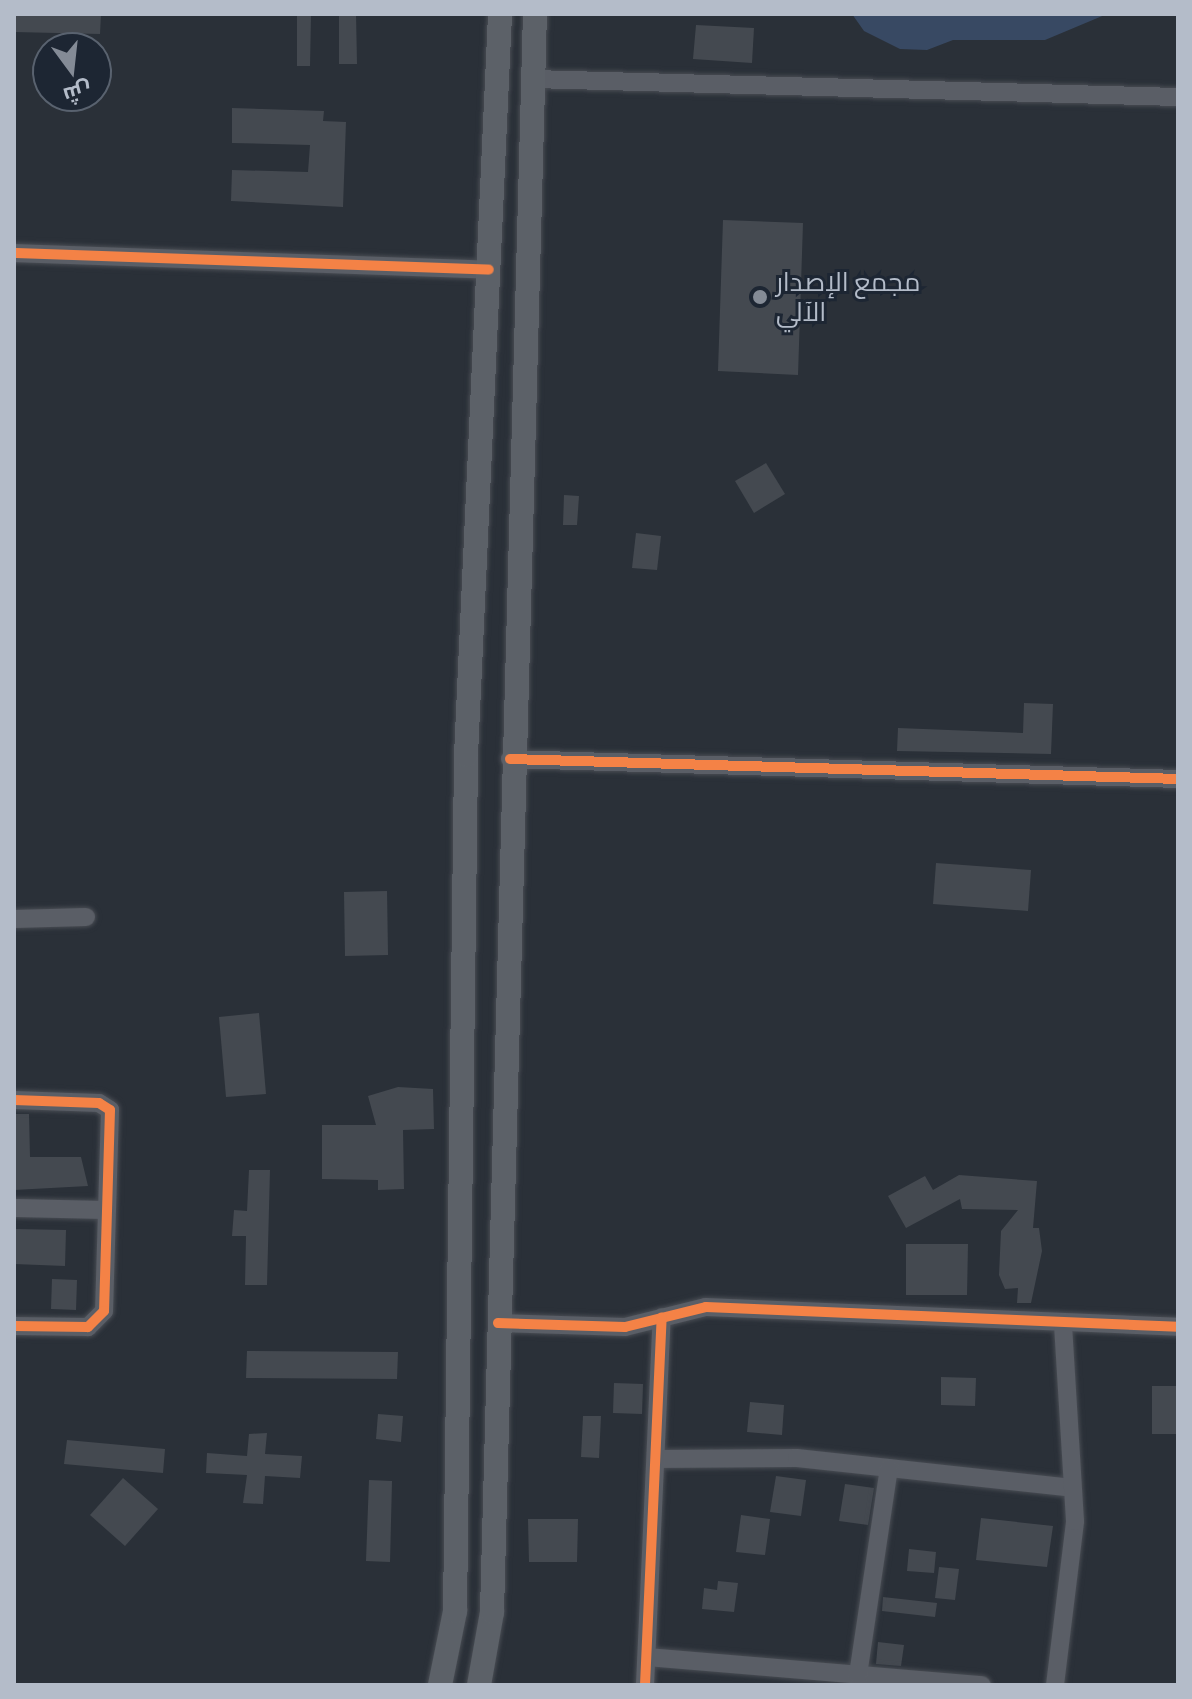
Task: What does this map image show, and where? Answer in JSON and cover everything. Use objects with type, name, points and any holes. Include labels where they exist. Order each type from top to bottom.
[{"type":"main road","points":[[440,1685],[455,1611],[466,755],[500,14]]},
{"type":"main road","points":[[479,1685],[492,1612],[510,759],[535,14]]},
{"type":"main road","points":[[466,755],[510,759]]},
{"type":"main road","points":[[459,1460],[494,1462]]},
{"type":"street","points":[[533,79],[1178,97]]},
{"type":"street","points":[[14,253],[489,270]]},
{"type":"street","points":[[510,759],[1178,779]]},
{"type":"street","points":[[14,919],[86,917]]},
{"type":"street","points":[[14,1100],[99,1103],[110,1110],[104,1311],[97,1322],[14,1326]]},
{"type":"street","points":[[14,1208],[107,1210]]},
{"type":"street","points":[[498,1323],[625,1327],[706,1307],[1178,1327]]},
{"type":"street","points":[[645,1685],[662,1317]]},
{"type":"street","points":[[1055,1685],[1075,1521],[1063,1322]]},
{"type":"street","points":[[656,1459],[797,1458],[1072,1488]]},
{"type":"street","points":[[858,1675],[889,1468]]},
{"type":"street","points":[[647,1657],[982,1685]]},
{"type":"water","points":[[852,14],[1107,14],[1045,40],[953,40],[927,50],[900,49],[864,31]]},
{"type":"building","points":[[14,14],[101,14],[100,32],[14,32]]},
{"type":"building","points":[[297,14],[311,14],[310,66],[297,66]]},
{"type":"building","points":[[339,14],[356,14],[357,64],[339,64]]},
{"type":"building","points":[[696,25],[754,28],[752,63],[693,59]]},
{"type":"building","points":[[232,108],[324,111],[323,121],[346,122],[343,207],[231,201],[232,170],[308,172],[310,145],[232,143]]},
{"type":"building","name":"مجمع الإصدار الآلي","points":[[723,220],[803,223],[798,375],[718,371]]},
{"type":"building","points":[[766,463],[785,494],[754,513],[735,481]]},
{"type":"building","points":[[564,495],[579,496],[577,525],[563,525]]},
{"type":"building","points":[[636,533],[661,536],[657,570],[632,568]]},
{"type":"building","points":[[1024,703],[1053,704],[1051,754],[897,751],[898,728],[1023,733]]},
{"type":"building","points":[[936,863],[1031,870],[1028,911],[933,904]]},
{"type":"building","points":[[387,891],[388,955],[345,956],[344,892]]},
{"type":"building","points":[[259,1013],[266,1094],[226,1097],[219,1017]]},
{"type":"building","points":[[398,1087],[433,1089],[434,1129],[403,1130],[404,1189],[378,1190],[378,1180],[322,1179],[322,1125],[376,1125],[368,1096]]},
{"type":"building","points":[[14,1114],[29,1114],[30,1157],[81,1157],[88,1186],[14,1190]]},
{"type":"building","points":[[249,1170],[270,1170],[267,1285],[245,1285],[246,1236],[232,1236],[234,1210],[247,1211]]},
{"type":"building","points":[[959,1175],[1037,1181],[1033,1228],[1039,1228],[1042,1251],[1031,1303],[1017,1303],[1018,1288],[1005,1289],[999,1275],[1001,1231],[1018,1210],[962,1209],[960,1199],[906,1228],[888,1196],[925,1176],[933,1190]]},
{"type":"building","points":[[14,1229],[66,1230],[65,1266],[14,1264]]},
{"type":"building","points":[[906,1244],[968,1244],[967,1295],[906,1295]]},
{"type":"building","points":[[52,1279],[77,1280],[76,1310],[51,1309]]},
{"type":"building","points":[[247,1351],[398,1352],[397,1379],[246,1378]]},
{"type":"building","points":[[941,1377],[976,1378],[975,1406],[941,1405]]},
{"type":"building","points":[[614,1383],[643,1384],[642,1414],[613,1413]]},
{"type":"building","points":[[1152,1386],[1178,1386],[1178,1434],[1152,1434]]},
{"type":"building","points":[[750,1402],[784,1405],[782,1435],[747,1432]]},
{"type":"building","points":[[378,1414],[403,1416],[401,1442],[376,1439]]},
{"type":"building","points":[[583,1416],[601,1416],[599,1458],[581,1457]]},
{"type":"building","points":[[267,1433],[265,1454],[302,1456],[300,1478],[265,1476],[263,1504],[243,1503],[247,1475],[206,1473],[207,1453],[247,1456],[249,1434]]},
{"type":"building","points":[[67,1440],[165,1449],[163,1473],[64,1464]]},
{"type":"building","points":[[776,1476],[806,1480],[801,1516],[770,1512]]},
{"type":"building","points":[[123,1478],[158,1509],[125,1546],[90,1515]]},
{"type":"building","points":[[369,1480],[392,1481],[390,1562],[366,1561]]},
{"type":"building","points":[[845,1484],[874,1488],[868,1525],[839,1521]]},
{"type":"building","points":[[741,1515],[770,1519],[765,1555],[736,1552]]},
{"type":"building","points":[[981,1518],[1053,1526],[1047,1567],[976,1560]]},
{"type":"building","points":[[528,1519],[578,1519],[577,1562],[529,1562]]},
{"type":"building","points":[[909,1549],[936,1552],[934,1573],[907,1571]]},
{"type":"building","points":[[939,1567],[959,1569],[955,1600],[935,1598]]},
{"type":"building","points":[[718,1581],[738,1583],[734,1612],[702,1609],[704,1588],[717,1590]]},
{"type":"building","points":[[883,1597],[937,1603],[935,1617],[882,1611]]},
{"type":"building","points":[[878,1642],[904,1645],[901,1666],[876,1664]]},
{"type":"cycle path","points":[[14,253],[489,270]]},
{"type":"cycle path","points":[[510,759],[1178,779]]},
{"type":"cycle path","points":[[14,1100],[99,1103],[110,1110],[104,1311],[88,1327],[14,1326]]},
{"type":"cycle path","points":[[498,1323],[625,1327],[706,1307],[1178,1327]]},
{"type":"cycle path","points":[[645,1685],[662,1317]]},
{"type":"place","name":"مجمع الإصدار الآلي","points":[[760,297]]}]
